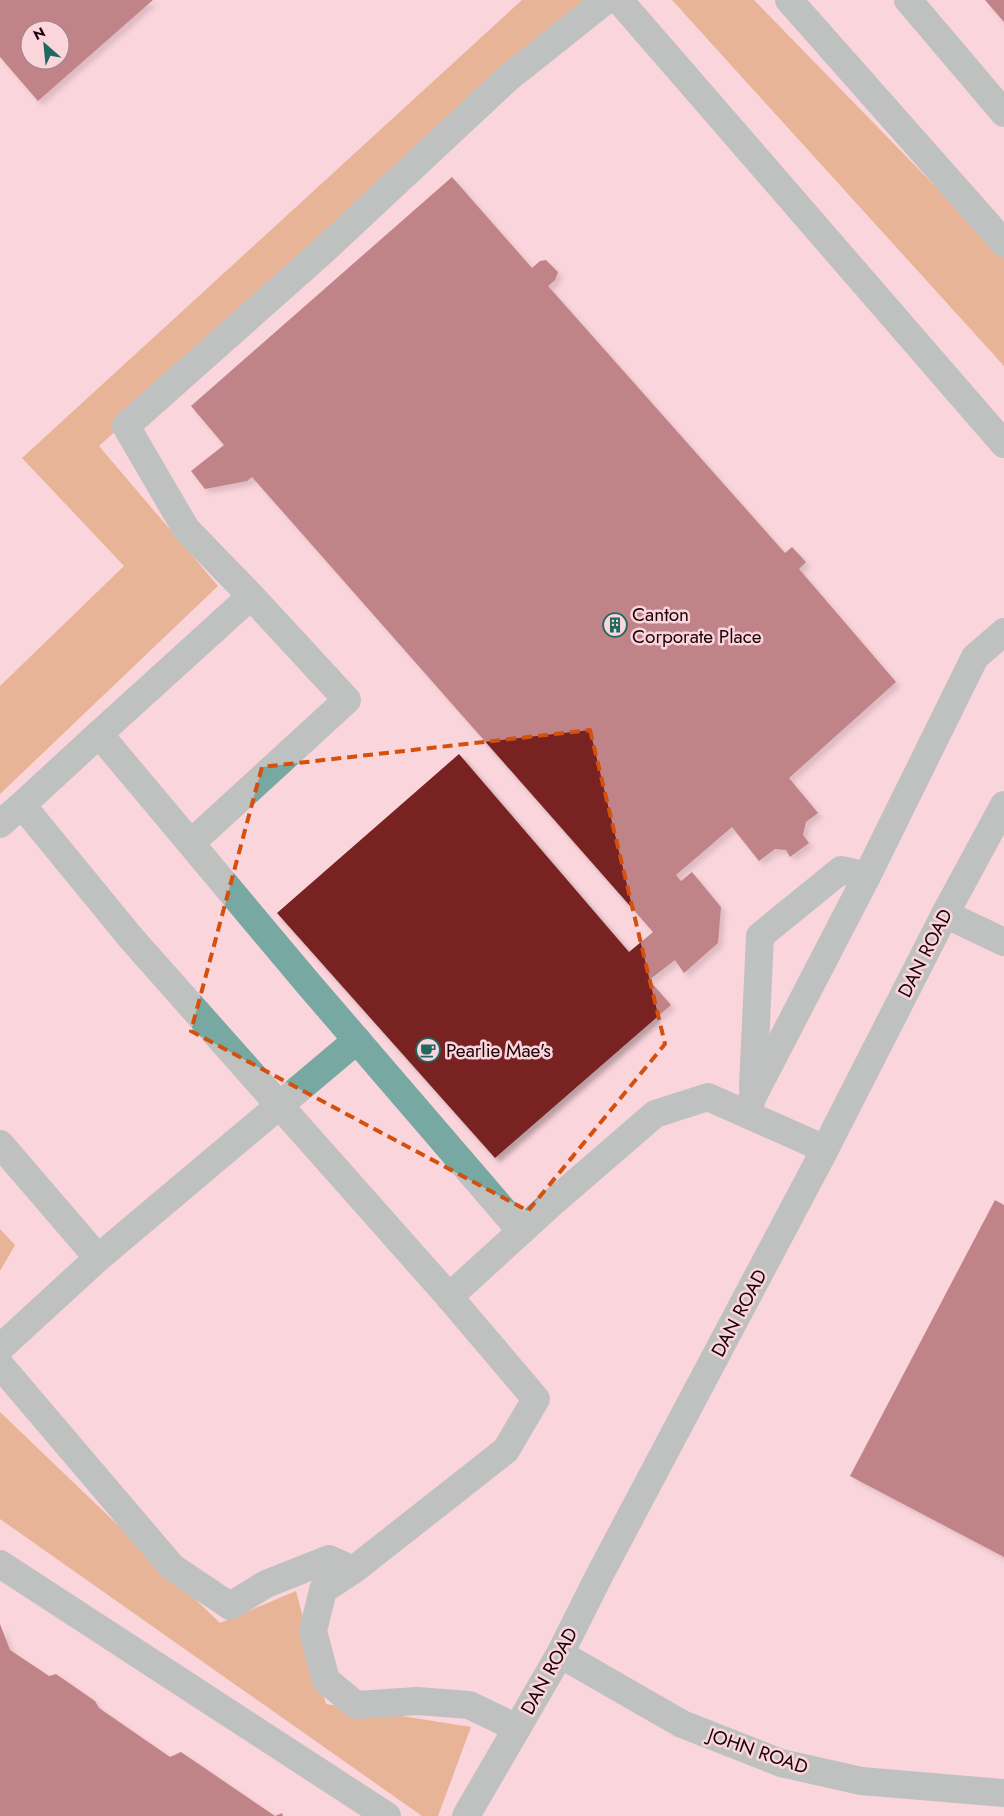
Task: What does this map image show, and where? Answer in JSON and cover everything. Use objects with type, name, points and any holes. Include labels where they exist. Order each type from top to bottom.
[{"type":"street","points":[[190,843],[347,700],[186,529],[126,426],[324,250],[508,78],[606,0]]},
{"type":"street","points":[[618,0],[1004,444]]},
{"type":"street","points":[[789,0],[1001,232]]},
{"type":"street","points":[[908,0],[1004,113]]},
{"type":"street","points":[[0,824],[251,596]]},
{"type":"street","points":[[750,1105],[867,876],[975,657],[1004,632]]},
{"type":"street","points":[[99,734],[521,1231]]},
{"type":"street","points":[[22,805],[130,938],[280,1105],[536,1399],[506,1450],[353,1570],[323,1590],[313,1631],[326,1680],[356,1705],[417,1701],[468,1706],[517,1728]]},
{"type":"street","name":"DAN ROAD","points":[[470,1815],[560,1654],[599,1576],[825,1150],[945,914],[1004,805]]},
{"type":"street","points":[[750,1105],[760,936],[841,870],[867,876]]},
{"type":"street","points":[[945,914],[1003,945]]},
{"type":"street","points":[[0,1348],[98,1258],[357,1040]]},
{"type":"street","points":[[449,1297],[521,1231],[655,1114],[708,1097],[750,1105],[825,1150]]},
{"type":"street","points":[[0,1144],[98,1258]]},
{"type":"street","points":[[0,1365],[172,1568],[230,1606],[266,1584],[329,1558],[353,1570]]},
{"type":"street","points":[[0,1564],[387,1816]]},
{"type":"street","name":"JOHN ROAD","points":[[560,1654],[682,1724],[781,1763],[861,1782],[1004,1793]]},
{"type":"highlighted area","points":[[590,730],[665,1044],[528,1211],[191,1031],[262,767]]},
{"type":"shaded area","points":[[522,0],[596,0],[99,446],[218,586],[0,794],[0,686],[124,566],[22,458]]},
{"type":"shaded area","points":[[672,0],[754,0],[1004,257],[1004,366]]},
{"type":"shaded area","points":[[0,1229],[15,1245],[0,1271]]},
{"type":"shaded area","points":[[0,1412],[220,1623],[296,1591],[326,1704],[471,1727],[438,1816],[422,1816],[0,1519]]},
{"type":"building","points":[[0,0],[153,0],[38,101],[0,57]]},
{"type":"building","points":[[985,0],[1004,0],[1004,22]]},
{"type":"building","name":"Canton Corporate Place","points":[[452,177],[532,268],[540,261],[546,260],[558,272],[555,280],[548,286],[785,553],[792,547],[806,562],[799,569],[896,682],[789,778],[818,813],[806,822],[803,835],[809,843],[790,857],[786,850],[775,849],[759,861],[732,827],[676,875],[681,881],[692,872],[721,907],[718,943],[684,973],[675,960],[649,980],[671,1005],[495,1158],[277,913],[459,754],[629,952],[653,932],[252,477],[247,481],[205,489],[191,471],[224,445],[191,406]]},
{"type":"building","points":[[995,1200],[1004,1205],[1004,1557],[850,1476]]},
{"type":"building","points":[[0,1624],[10,1650],[49,1676],[56,1674],[95,1701],[99,1708],[170,1757],[181,1752],[275,1816],[0,1816]]},
{"type":"place","name":"Canton Corporate Place","points":[[615,625]]},
{"type":"place","name":"Pearlie Mae's","points":[[428,1050]]}]
